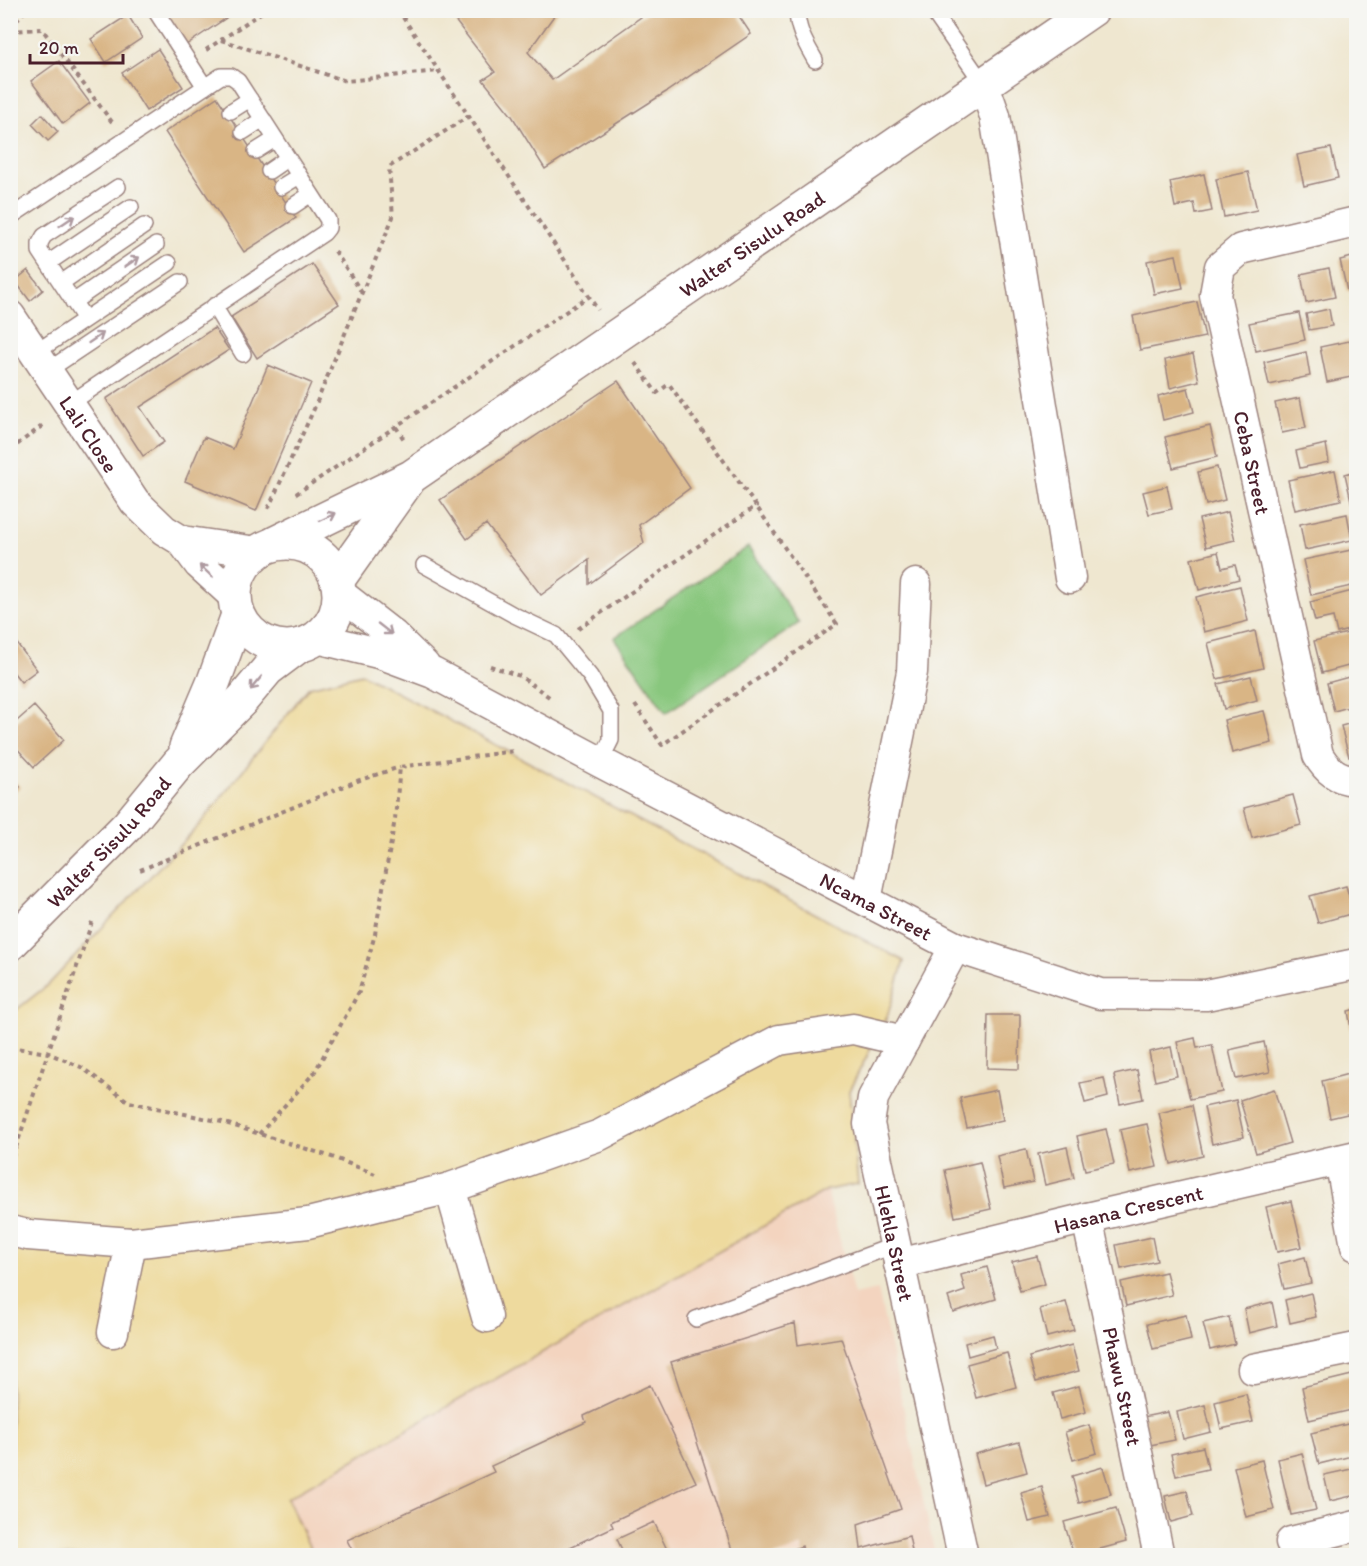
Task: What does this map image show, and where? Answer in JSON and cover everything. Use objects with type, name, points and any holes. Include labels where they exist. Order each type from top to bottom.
[{"type":"street","name":"Walter Sisulu Road","points":[[266,547],[411,477],[1092,10]]},
{"type":"street","points":[[984,85],[995,116],[1070,578]]},
{"type":"street","name":"Ceba Street","points":[[1356,222],[1241,249],[1220,267],[1215,295],[1318,755],[1331,771],[1341,777],[1356,779]]},
{"type":"street","name":"Lali Close","points":[[10,316],[135,502],[164,530],[182,541],[236,606]]},
{"type":"street","name":"Walter Sisulu Road","points":[[338,587],[411,477]]},
{"type":"street","name":"Lali Close","points":[[182,541],[266,547]]},
{"type":"street","points":[[295,543],[314,550],[329,563],[338,587],[335,614],[308,641],[281,646],[263,641],[248,630],[236,606],[240,571],[266,547],[295,543]]},
{"type":"street","points":[[866,900],[912,672],[916,584]]},
{"type":"street","name":"Ncama Street","points":[[338,587],[433,673]]},
{"type":"street","name":"Walter Sisulu Road","points":[[178,764],[214,681],[236,606]]},
{"type":"street","name":"Walter Sisulu Road","points":[[10,944],[128,825],[178,764],[242,700],[268,669],[308,641]]},
{"type":"street","name":"Ncama Street","points":[[308,641],[382,654],[433,673],[955,947],[1100,994],[1206,995],[1356,964]]},
{"type":"street","name":"Hlehla Street","points":[[955,947],[873,1098],[869,1124],[963,1556]]},
{"type":"street","points":[[10,1230],[28,1235],[131,1243],[308,1223],[438,1191],[600,1136],[778,1040],[853,1029],[904,1041]]},
{"type":"street","points":[[1348,1158],[1356,1246]]},
{"type":"street","name":"Hasana Crescent","points":[[897,1254],[1088,1218],[1348,1158]]},
{"type":"street","points":[[438,1191],[487,1317]]},
{"type":"street","name":"Phawu Street","points":[[1088,1218],[1159,1556]]},
{"type":"street","points":[[113,1332],[131,1243]]},
{"type":"street","points":[[1253,1369],[1356,1348]]},
{"type":"street","points":[[1291,1542],[1356,1526]]},
{"type":"lane","points":[[155,10],[205,87]]},
{"type":"lane","points":[[797,10],[801,34],[815,60]]},
{"type":"lane","points":[[932,10],[984,85]]},
{"type":"lane","points":[[10,217],[221,76],[231,76],[238,81],[328,220],[328,228],[324,233],[69,404]]},
{"type":"lane","points":[[231,111],[250,99]]},
{"type":"lane","points":[[243,132],[262,119]]},
{"type":"lane","points":[[256,151],[275,138]]},
{"type":"lane","points":[[269,171],[288,158]]},
{"type":"lane","points":[[281,188],[299,176]]},
{"type":"lane","points":[[85,319],[40,251],[40,243],[44,236],[118,187]]},
{"type":"lane","points":[[293,206],[311,194]]},
{"type":"lane","points":[[48,263],[131,207]]},
{"type":"lane","points":[[61,283],[144,226]]},
{"type":"lane","points":[[73,302],[156,245]]},
{"type":"lane","points":[[41,362],[85,319],[169,262]]},
{"type":"lane","points":[[41,362],[180,282]]},
{"type":"lane","points":[[214,306],[243,354]]},
{"type":"lane","points":[[424,565],[512,614],[556,635],[590,676],[611,711],[611,740],[600,762]]},
{"type":"lane","points":[[696,1319],[897,1254]]},
{"type":"path","points":[[10,29],[26,10]]},
{"type":"path","points":[[205,51],[265,10]]},
{"type":"path","points":[[398,10],[598,310]]},
{"type":"path","points":[[10,29],[42,29],[125,140]]},
{"type":"path","points":[[221,40],[346,81],[439,71]]},
{"type":"path","points":[[275,509],[265,515],[314,409],[393,217],[389,167],[469,116]]},
{"type":"path","points":[[324,233],[362,293]]},
{"type":"path","points":[[293,496],[589,296]]},
{"type":"path","points":[[628,696],[662,745],[837,624],[669,384],[657,393],[635,362]]},
{"type":"path","points":[[10,450],[69,404]]},
{"type":"path","points":[[396,427],[405,441]]},
{"type":"path","points":[[556,635],[581,628],[756,506]]},
{"type":"path","points":[[140,870],[357,781],[400,767],[566,744]]},
{"type":"path","points":[[259,1134],[314,1073],[359,993],[377,922],[395,819],[400,767]]},
{"type":"path","points":[[10,1165],[93,919]]},
{"type":"path","points":[[10,1047],[48,1053],[81,1067],[129,1102],[222,1122],[438,1191]]},
{"type":"shaded area","points":[[827,1190],[854,1295],[878,1290],[935,1555],[313,1555],[287,1498]]},
{"type":"green space","points":[[748,547],[799,623],[666,713],[614,638]]},
{"type":"sand","points":[[362,674],[904,961],[887,1017],[849,1091],[858,1184],[827,1190],[287,1498],[313,1555],[11,1556],[11,1014],[49,984],[200,824],[309,687]]},
{"type":"building","points":[[163,10],[238,10],[186,45]]},
{"type":"building","points":[[447,10],[558,10],[528,52],[552,80],[651,10],[735,10],[751,34],[666,92],[545,169],[512,116],[483,80],[495,72]]},
{"type":"building","points":[[128,15],[142,38],[106,62],[91,39]]},
{"type":"building","points":[[158,49],[183,87],[146,111],[122,73]]},
{"type":"building","points":[[59,61],[90,103],[63,124],[31,81]]},
{"type":"building","points":[[217,97],[296,218],[244,252],[165,132]]},
{"type":"building","points":[[42,114],[58,132],[48,141],[32,124]]},
{"type":"building","points":[[1331,148],[1338,178],[1304,186],[1297,155]]},
{"type":"building","points":[[1248,172],[1257,210],[1224,217],[1216,179]]},
{"type":"building","points":[[1204,174],[1212,211],[1196,214],[1194,203],[1175,207],[1170,182]]},
{"type":"building","points":[[1176,255],[1183,288],[1154,294],[1147,261]]},
{"type":"building","points":[[1356,256],[1356,289],[1347,291],[1340,260]]},
{"type":"building","points":[[312,264],[339,304],[257,358],[231,317]]},
{"type":"building","points":[[1329,268],[1335,297],[1306,303],[1301,274]]},
{"type":"building","points":[[28,270],[43,290],[30,301],[15,281]]},
{"type":"building","points":[[1197,302],[1205,337],[1140,350],[1133,316]]},
{"type":"building","points":[[1329,309],[1332,326],[1309,330],[1306,314]]},
{"type":"building","points":[[1299,313],[1305,340],[1256,351],[1249,323]]},
{"type":"building","points":[[214,328],[229,350],[140,407],[164,442],[143,456],[106,399]]},
{"type":"building","points":[[1354,340],[1356,376],[1327,382],[1320,347]]},
{"type":"building","points":[[1306,352],[1310,376],[1269,385],[1264,362]]},
{"type":"building","points":[[1193,354],[1199,381],[1170,388],[1165,360]]},
{"type":"building","points":[[268,365],[311,383],[256,511],[185,481],[204,437],[233,449]]},
{"type":"building","points":[[618,381],[690,488],[639,525],[644,543],[589,584],[589,560],[541,595],[486,524],[467,539],[440,500]]},
{"type":"building","points":[[1188,388],[1194,412],[1163,420],[1158,396]]},
{"type":"building","points":[[1300,398],[1306,428],[1282,433],[1275,403]]},
{"type":"building","points":[[1210,426],[1217,457],[1173,468],[1165,437]]},
{"type":"building","points":[[1326,444],[1329,462],[1300,468],[1296,451]]},
{"type":"building","points":[[1217,467],[1225,500],[1206,505],[1198,472]]},
{"type":"building","points":[[1335,470],[1341,500],[1295,510],[1288,480]]},
{"type":"building","points":[[1356,471],[1356,513],[1354,514],[1345,474]]},
{"type":"building","points":[[1167,486],[1172,509],[1149,514],[1143,492]]},
{"type":"building","points":[[1228,512],[1235,540],[1206,547],[1199,519]]},
{"type":"building","points":[[1347,514],[1352,540],[1305,550],[1300,524]]},
{"type":"building","points":[[1356,549],[1356,585],[1311,595],[1303,560]]},
{"type":"building","points":[[1218,552],[1222,568],[1235,565],[1239,579],[1199,590],[1191,559]]},
{"type":"building","points":[[1240,586],[1248,621],[1204,632],[1196,597]]},
{"type":"building","points":[[1356,590],[1356,628],[1337,633],[1333,617],[1315,621],[1310,602]]},
{"type":"building","points":[[1255,631],[1263,668],[1217,679],[1208,643]]},
{"type":"building","points":[[1356,631],[1356,664],[1322,673],[1314,641]]},
{"type":"building","points":[[12,637],[37,670],[21,682],[10,668]]},
{"type":"building","points":[[1356,675],[1356,705],[1334,711],[1327,683]]},
{"type":"building","points":[[1251,676],[1257,700],[1224,709],[1218,684]]},
{"type":"building","points":[[34,706],[64,740],[34,767],[10,741],[10,727]]},
{"type":"building","points":[[1264,711],[1272,743],[1232,753],[1224,720]]},
{"type":"building","points":[[1356,722],[1356,755],[1349,757],[1341,726]]},
{"type":"building","points":[[10,776],[20,787],[10,795]]},
{"type":"building","points":[[1293,795],[1301,825],[1252,838],[1244,808]]},
{"type":"building","points":[[1346,886],[1354,913],[1318,923],[1310,896]]},
{"type":"building","points":[[1356,1009],[1356,1051],[1355,1051],[1348,1011]]},
{"type":"building","points":[[988,1015],[1020,1015],[1019,1069],[987,1068]]},
{"type":"building","points":[[1195,1038],[1197,1048],[1212,1045],[1222,1092],[1190,1099],[1177,1042]]},
{"type":"building","points":[[1264,1042],[1270,1072],[1236,1079],[1229,1050]]},
{"type":"building","points":[[1171,1047],[1177,1076],[1155,1081],[1149,1052]]},
{"type":"building","points":[[1137,1070],[1143,1099],[1120,1104],[1114,1075]]},
{"type":"building","points":[[1352,1073],[1356,1091],[1356,1112],[1330,1118],[1322,1081]]},
{"type":"building","points":[[1104,1078],[1108,1097],[1085,1103],[1080,1083]]},
{"type":"building","points":[[1274,1089],[1290,1143],[1256,1153],[1240,1100]]},
{"type":"building","points":[[997,1090],[1003,1120],[967,1128],[960,1098]]},
{"type":"building","points":[[1236,1100],[1244,1137],[1212,1144],[1204,1107]]},
{"type":"building","points":[[1192,1105],[1203,1156],[1171,1164],[1159,1113]]},
{"type":"building","points":[[1147,1124],[1157,1167],[1130,1173],[1120,1130]]},
{"type":"building","points":[[1106,1129],[1114,1164],[1085,1170],[1077,1136]]},
{"type":"building","points":[[1067,1147],[1074,1178],[1045,1185],[1038,1154]]},
{"type":"building","points":[[1026,1149],[1033,1182],[1004,1188],[997,1156]]},
{"type":"building","points":[[980,1162],[991,1209],[955,1217],[945,1170]]},
{"type":"building","points":[[1291,1201],[1302,1247],[1277,1252],[1266,1207]]},
{"type":"building","points":[[1152,1237],[1157,1261],[1121,1269],[1116,1245]]},
{"type":"building","points":[[1037,1256],[1045,1284],[1020,1291],[1012,1262]]},
{"type":"building","points":[[1305,1257],[1311,1283],[1284,1289],[1278,1264]]},
{"type":"building","points":[[987,1267],[996,1299],[953,1312],[948,1297],[965,1291],[961,1275]]},
{"type":"building","points":[[1166,1272],[1172,1295],[1126,1306],[1121,1282]]},
{"type":"building","points":[[1311,1293],[1316,1317],[1290,1323],[1285,1300]]},
{"type":"building","points":[[1066,1302],[1074,1330],[1047,1337],[1040,1309]]},
{"type":"building","points":[[1272,1302],[1277,1326],[1249,1333],[1244,1309]]},
{"type":"building","points":[[1186,1315],[1191,1340],[1153,1349],[1147,1324]]},
{"type":"building","points":[[1229,1317],[1235,1344],[1210,1350],[1203,1323]]},
{"type":"building","points":[[795,1323],[798,1345],[841,1338],[901,1509],[858,1524],[861,1549],[909,1536],[913,1556],[804,1556],[802,1546],[775,1556],[734,1556],[671,1362]]},
{"type":"building","points":[[993,1335],[996,1348],[968,1356],[965,1343]]},
{"type":"building","points":[[1072,1345],[1079,1371],[1036,1382],[1029,1357]]},
{"type":"building","points":[[1007,1353],[1016,1387],[976,1398],[967,1364]]},
{"type":"building","points":[[1356,1374],[1356,1409],[1309,1420],[1302,1387]]},
{"type":"building","points":[[650,1385],[696,1482],[611,1522],[613,1527],[551,1556],[355,1556],[347,1540],[494,1472],[491,1466],[586,1422],[584,1416]]},
{"type":"building","points":[[1079,1386],[1086,1412],[1060,1419],[1053,1393]]},
{"type":"building","points":[[1246,1394],[1253,1422],[1221,1429],[1215,1402]]},
{"type":"building","points":[[1205,1405],[1211,1432],[1183,1439],[1177,1412]]},
{"type":"building","points":[[1168,1412],[1175,1440],[1150,1445],[1143,1417]]},
{"type":"building","points":[[1356,1422],[1356,1455],[1319,1464],[1311,1433]]},
{"type":"building","points":[[1089,1425],[1097,1453],[1073,1460],[1065,1432]]},
{"type":"building","points":[[1019,1442],[1027,1472],[983,1484],[975,1454]]},
{"type":"building","points":[[1203,1447],[1208,1469],[1176,1476],[1171,1454]]},
{"type":"building","points":[[1302,1453],[1316,1510],[1291,1515],[1278,1459]]},
{"type":"building","points":[[1262,1460],[1274,1510],[1246,1517],[1234,1467]]},
{"type":"building","points":[[1103,1467],[1111,1494],[1079,1503],[1072,1476]]},
{"type":"building","points":[[1356,1468],[1356,1495],[1330,1501],[1324,1475]]},
{"type":"building","points":[[1042,1487],[1050,1517],[1029,1522],[1021,1493]]},
{"type":"building","points":[[1187,1491],[1193,1516],[1171,1522],[1165,1496]]},
{"type":"building","points":[[1116,1508],[1126,1542],[1074,1556],[1064,1522]]},
{"type":"building","points":[[654,1522],[670,1556],[625,1556],[617,1539]]}]
